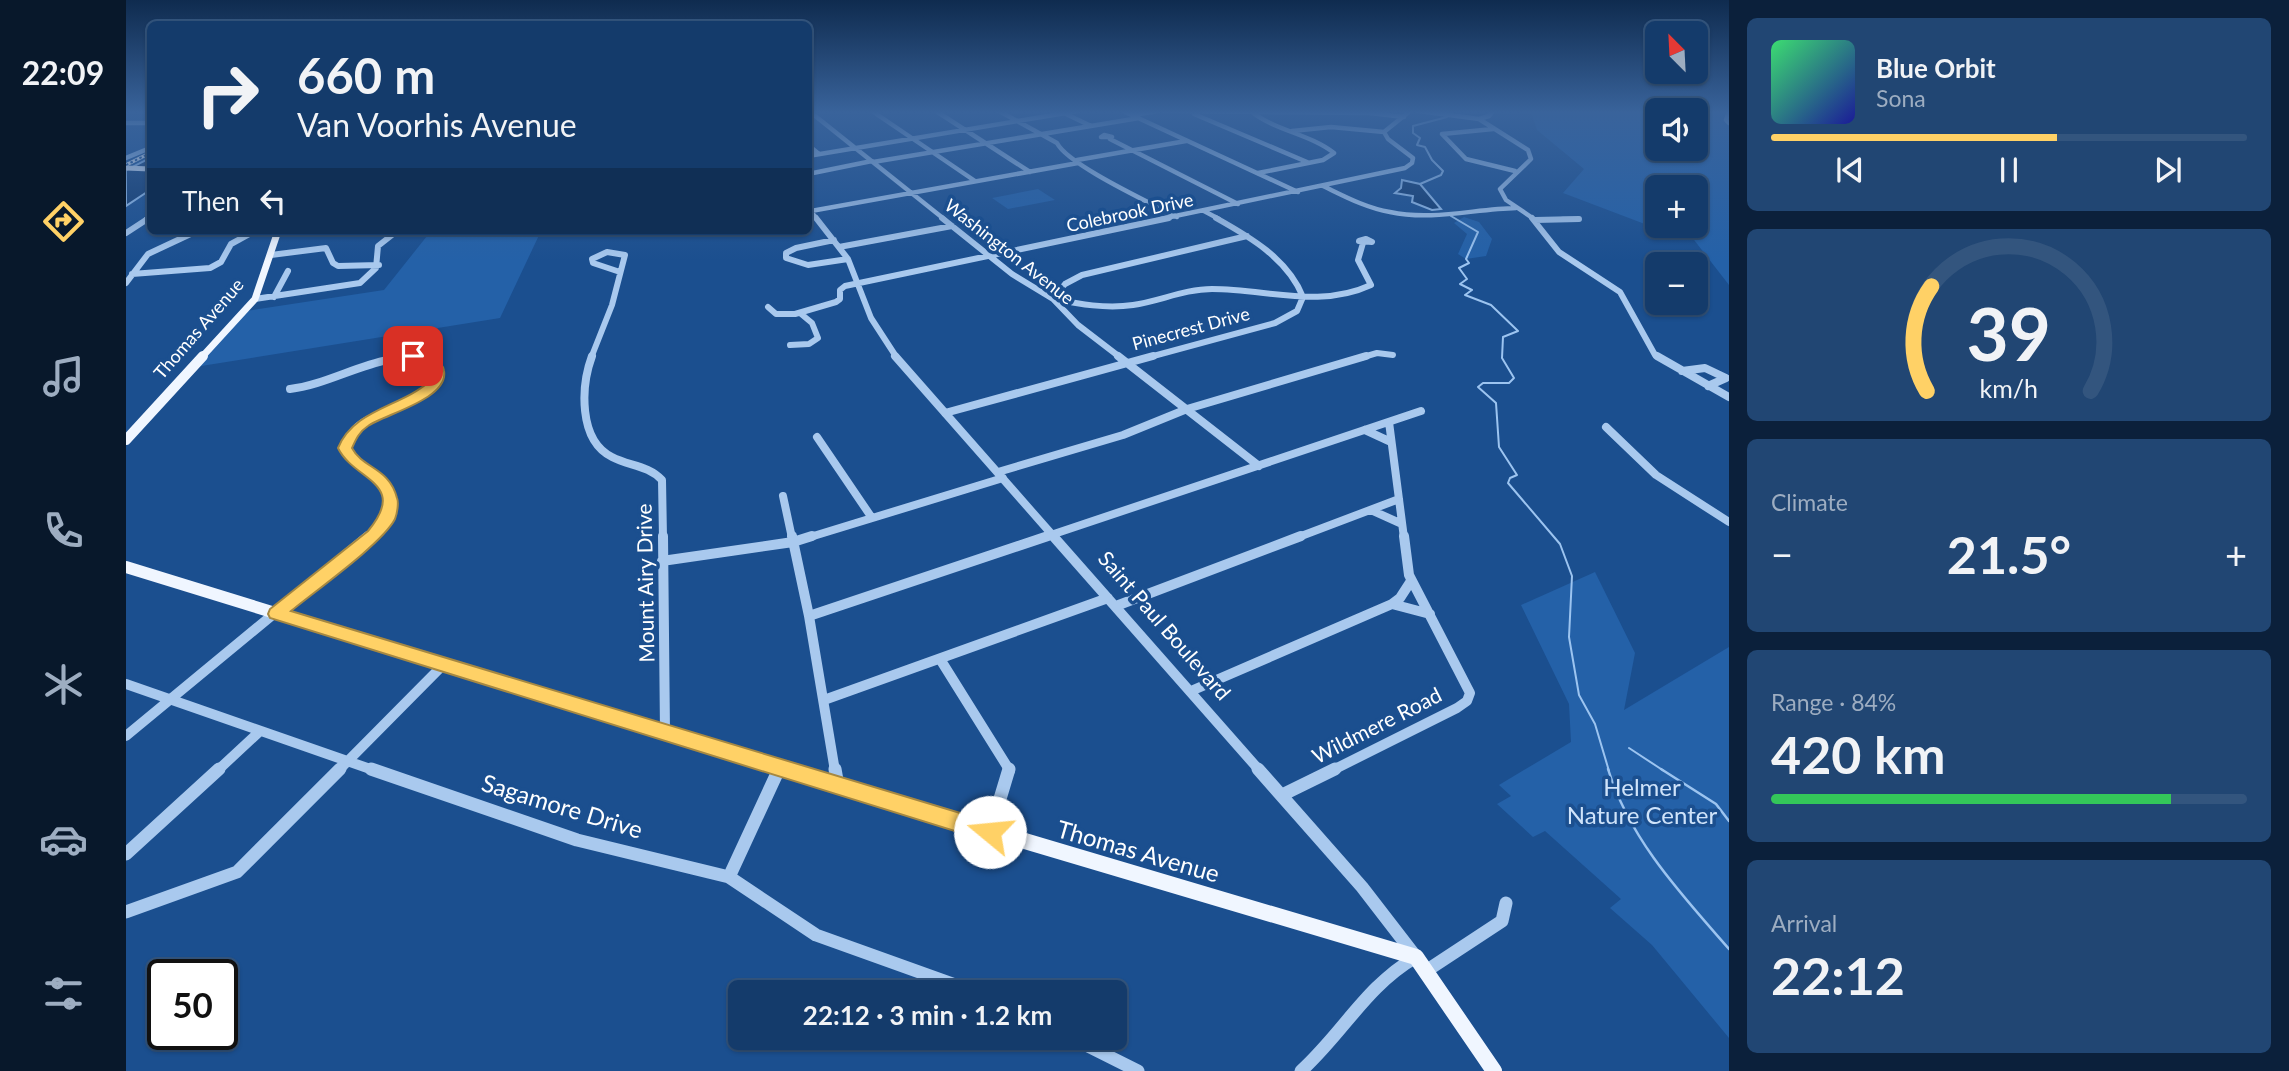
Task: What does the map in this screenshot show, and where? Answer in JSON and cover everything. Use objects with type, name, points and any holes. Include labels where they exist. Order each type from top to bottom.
[{"type":"main road","points":[[126,168],[147,169]]},
{"type":"main road","name":"Thomas Avenue","points":[[126,440],[255,299],[277,235]]},
{"type":"main road","name":"Thomas Avenue","points":[[126,567],[1421,964]]},
{"type":"main road","name":"Saint Paul Boulevard","points":[[1421,964],[1494,1071]]},
{"type":"street","points":[[812,173],[878,161]]},
{"type":"street","points":[[945,161],[975,181]]},
{"type":"street","points":[[1014,161],[1030,172]]},
{"type":"street","points":[[812,210],[1083,161]]},
{"type":"street","points":[[1154,161],[1238,204]]},
{"type":"street","points":[[1232,161],[1298,192]]},
{"type":"street","points":[[1303,161],[1308,163]]},
{"type":"street","points":[[1258,173],[1316,161]]},
{"type":"street","name":"Colebrook Drive","points":[[859,285],[1298,192],[1411,165],[1413,161]]},
{"type":"street","points":[[1473,161],[1515,172]]},
{"type":"street","points":[[1529,161],[1515,172],[1500,191],[1535,220],[1559,252],[1620,292],[1652,352],[1729,397]]},
{"type":"street","name":"Washington Avenue","points":[[872,162],[991,257],[1053,299],[1071,319],[1259,466]]},
{"type":"street","points":[[1078,162],[1177,217]]},
{"type":"street","points":[[1323,186],[1372,208],[1402,215],[1518,208]]},
{"type":"street","points":[[1204,211],[1247,236],[1283,266],[1302,296]]},
{"type":"street","name":"Saint Paul Boulevard","points":[[812,213],[848,259],[871,318],[882,338],[1362,887],[1421,964]]},
{"type":"street","points":[[126,233],[147,219]]},
{"type":"street","points":[[1535,220],[1579,219]]},
{"type":"street","points":[[848,259],[804,265],[786,258],[786,253],[792,249],[952,226]]},
{"type":"street","points":[[126,283],[143,259],[188,235]]},
{"type":"street","points":[[132,274],[210,268],[221,262],[230,244],[247,235]]},
{"type":"street","points":[[255,299],[354,285],[368,279],[379,265],[378,246],[393,235]]},
{"type":"street","points":[[1247,236],[1083,275],[1065,284],[1053,299],[1093,306],[1120,306],[1209,289],[1302,296],[1346,295],[1371,285],[1357,261],[1358,250],[1363,243]]},
{"type":"street","points":[[271,255],[304,247],[328,249],[333,263],[341,267],[379,265]]},
{"type":"street","points":[[275,297],[288,271]]},
{"type":"street","name":"Mount Airy Drive","points":[[620,272],[616,294],[586,378],[584,396],[592,433],[603,451],[619,461],[653,472],[662,480],[665,733]]},
{"type":"street","points":[[768,307],[773,313],[780,315],[800,313],[836,302],[840,299],[840,290],[843,287],[859,285]]},
{"type":"street","name":"Pinecrest Drive","points":[[945,413],[1284,320],[1302,307],[1302,296]]},
{"type":"street","points":[[790,345],[809,344],[818,338],[812,323],[800,313]]},
{"type":"street","points":[[662,561],[793,542],[1123,435],[1187,409],[1377,353],[1393,355]]},
{"type":"street","points":[[126,736],[373,535],[388,517],[390,499],[380,477],[346,453],[350,434],[373,417],[420,397],[436,383],[438,374],[436,367],[429,361],[403,356],[314,385],[290,389]]},
{"type":"street","points":[[1682,371],[1708,368],[1726,378],[1708,386]]},
{"type":"street","points":[[809,616],[1421,411]]},
{"type":"street","name":"Wildmere Road","points":[[1282,795],[1467,701],[1471,693],[1411,581],[1389,422]]},
{"type":"street","points":[[1606,427],[1656,475],[1729,522]]},
{"type":"street","points":[[1365,430],[1391,442]]},
{"type":"street","points":[[817,437],[872,518]]},
{"type":"street","points":[[783,496],[809,616],[838,786]]},
{"type":"street","points":[[824,700],[1112,602],[1399,499]]},
{"type":"street","points":[[1371,510],[1402,524]]},
{"type":"street","points":[[1191,691],[1392,604],[1400,598],[1411,581]]},
{"type":"street","points":[[1392,604],[1430,614]]},
{"type":"street","points":[[940,659],[1010,771],[990,832]]},
{"type":"street","points":[[126,912],[237,873],[443,665]]},
{"type":"street","name":"Sagamore Drive","points":[[126,684],[577,840],[729,877],[816,935],[942,980]]},
{"type":"street","points":[[126,854],[261,731]]},
{"type":"street","points":[[729,877],[779,768]]},
{"type":"street","points":[[1301,1071],[1318,1055],[1375,984],[1396,966],[1421,964],[1502,921],[1506,904]]},
{"type":"street","points":[[1096,1050],[1138,1071]]},
{"type":"green space","points":[[1574,161],[1729,161],[1729,285],[1708,258],[1708,252],[1703,252],[1693,238],[1708,238],[1708,175],[1645,175],[1645,224],[1563,193],[1584,169]]},
{"type":"green space","points":[[1038,189],[1055,200],[1008,209],[992,198]]},
{"type":"green space","points":[[1464,217],[1479,222],[1492,239],[1486,256],[1466,259],[1458,254],[1467,234],[1454,223]]},
{"type":"green space","points":[[428,235],[539,235],[500,318],[195,367],[246,311],[384,290]]},
{"type":"green space","name":"Helmer Nature Center","points":[[1595,572],[1635,653],[1624,710],[1729,647],[1729,1038],[1652,945],[1610,908],[1621,899],[1545,831],[1533,837],[1497,804],[1511,796],[1499,785],[1571,742],[1569,704],[1521,605]]},
{"type":"shaded area","points":[[147,161],[147,192],[126,206],[126,170]]},
{"type":"shaded area","points":[[1402,180],[1420,184],[1441,209],[1432,210],[1412,202],[1413,196],[1395,193],[1401,188]]},
{"type":"waterway","points":[[1420,184],[1441,175],[1443,171],[1433,161]]},
{"type":"waterway","points":[[1451,216],[1478,232],[1466,259],[1469,263],[1459,268],[1467,279],[1460,284],[1472,290],[1465,295],[1491,305],[1518,331],[1503,337],[1502,358],[1514,378],[1509,383],[1483,383],[1478,387],[1496,403],[1499,447],[1517,475],[1510,478],[1508,483],[1560,544],[1572,576],[1569,637],[1579,695],[1595,724],[1609,771]]},
{"type":"waterway","points":[[1629,748],[1664,771]]},
{"type":"waterway","points":[[1608,769],[1629,819],[1643,843],[1675,887],[1729,949]]},
{"type":"waterway","points":[[1661,769],[1716,804],[1729,821]]},
{"type":"railway","points":[[126,165],[134,161]]},
{"type":"route","points":[[413,356],[436,367],[436,383],[420,397],[364,422],[346,441],[346,453],[380,477],[390,499],[388,517],[373,535],[277,614],[990,832]]}]
